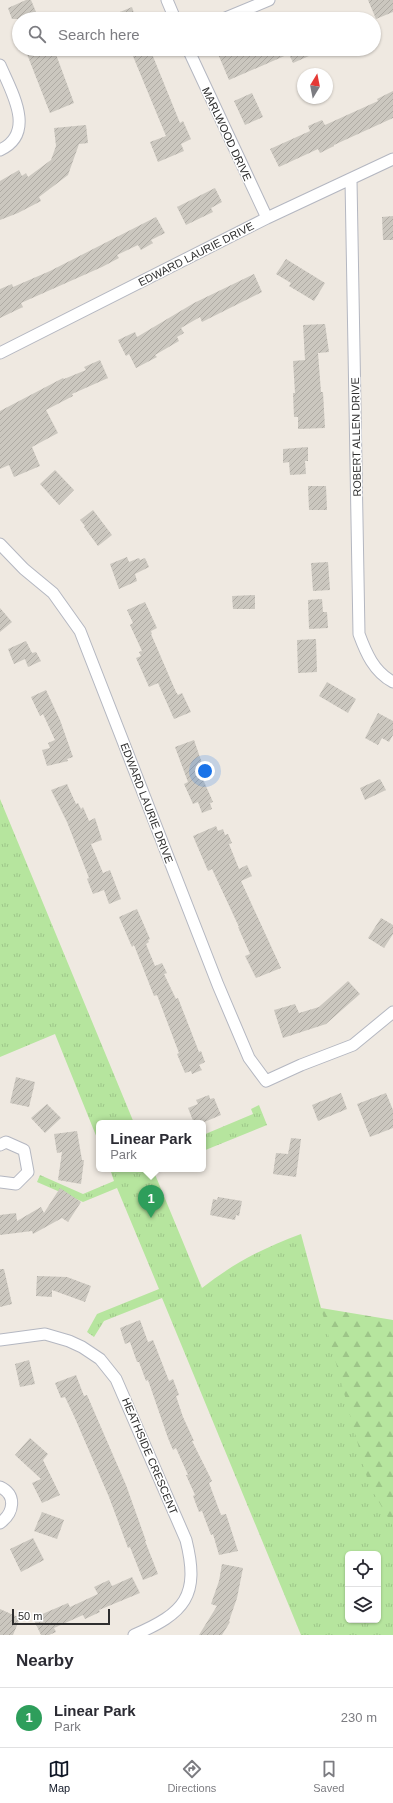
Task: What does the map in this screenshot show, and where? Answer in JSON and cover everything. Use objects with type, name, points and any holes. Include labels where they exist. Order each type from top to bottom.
[{"type":"street","points":[[167,0],[172,12]]},
{"type":"street","points":[[240,12],[269,0]]},
{"type":"street","name":"MARLWOOD DRIVE","points":[[191,56],[266,218]]},
{"type":"street","points":[[0,65],[18,107],[19,123],[16,139],[9,146],[0,150]]},
{"type":"street","name":"EDWARD LAURIE DRIVE","points":[[0,353],[266,218],[351,180],[393,159]]},
{"type":"street","name":"ROBERT ALLEN DRIVE","points":[[351,180],[360,634],[367,657],[385,678],[393,682]]},
{"type":"street","name":"EDWARD LAURIE DRIVE","points":[[0,544],[24,569],[53,593],[80,631],[218,985],[250,1058],[266,1081],[301,1065],[353,1045],[393,1012]]},
{"type":"street","points":[[0,1145],[6,1142],[24,1150],[28,1172],[16,1184],[0,1182]]},
{"type":"street","name":"HEATHSIDE CRESCENT","points":[[0,1340],[45,1334],[69,1341],[82,1347],[100,1359],[116,1379],[186,1540],[191,1559],[192,1579],[186,1599],[174,1615],[155,1626],[134,1635]]},
{"type":"street","points":[[0,1487],[7,1491],[12,1501],[11,1511],[7,1518],[0,1524]]},
{"type":"green space","points":[[0,799],[133,1120],[96,1120],[96,1136],[55,1034],[0,1057]]},
{"type":"green space","points":[[259,1105],[267,1125],[206,1150],[206,1134],[253,1114],[251,1109]]},
{"type":"green space","points":[[111,1172],[154,1172],[202,1288],[249,1257],[301,1234],[369,1485],[393,1526],[393,1635],[301,1635],[162,1298],[104,1321],[94,1337],[87,1332],[97,1314],[159,1289],[117,1188],[83,1202],[37,1182],[40,1175],[83,1194],[114,1181]]},
{"type":"green space","points":[[309,1306],[393,1320],[393,1616],[381,1566],[381,1551],[377,1551]]},
{"type":"building","points":[[26,0],[31,0],[36,12],[12,12],[12,19],[8,8]]},
{"type":"building","points":[[368,0],[393,0],[393,12],[381,17],[381,12],[373,12]]},
{"type":"building","points":[[132,7],[134,12],[120,12]]},
{"type":"building","points":[[28,56],[57,56],[74,103],[50,113]]},
{"type":"building","points":[[133,56],[153,56],[180,123],[183,121],[191,139],[181,144],[184,151],[158,162],[150,142],[166,136]]},
{"type":"building","points":[[219,56],[284,56],[229,80]]},
{"type":"building","points":[[290,56],[309,56],[293,63]]},
{"type":"building","points":[[393,91],[393,118],[320,153],[318,149],[279,167],[270,149],[310,131],[308,126],[322,120],[325,125],[378,101],[377,99]]},
{"type":"building","points":[[252,93],[263,117],[245,125],[234,101]]},
{"type":"building","points":[[86,125],[88,143],[79,144],[68,175],[39,197],[41,201],[18,213],[0,220],[0,181],[19,170],[22,176],[26,173],[28,177],[51,160],[56,146],[54,128]]},
{"type":"building","points":[[215,188],[222,202],[211,208],[213,212],[186,225],[177,207]]},
{"type":"building","points":[[393,216],[393,240],[383,240],[382,217]]},
{"type":"building","points":[[156,217],[165,233],[151,240],[153,243],[141,250],[138,245],[117,255],[119,258],[21,303],[23,307],[0,318],[0,289],[12,284],[13,287],[50,271]]},
{"type":"building","points":[[286,259],[325,283],[314,301],[289,286],[291,283],[276,274]]},
{"type":"building","points":[[254,274],[262,292],[202,322],[200,317],[181,328],[184,333],[177,337],[179,341],[155,355],[157,357],[136,368],[129,354],[126,356],[118,340],[135,332],[137,337],[194,303]]},
{"type":"building","points":[[325,324],[329,352],[318,353],[321,392],[323,392],[325,428],[298,429],[298,417],[294,417],[293,393],[295,393],[293,361],[305,360],[303,325]]},
{"type":"building","points":[[100,360],[108,378],[72,394],[73,396],[46,410],[58,433],[32,447],[40,466],[14,477],[9,465],[0,469],[0,411],[63,378],[64,379],[86,370],[84,367]]},
{"type":"building","points":[[308,447],[308,461],[305,461],[306,474],[290,475],[289,462],[283,463],[283,449]]},
{"type":"building","points":[[55,470],[74,490],[59,505],[40,484]]},
{"type":"building","points":[[308,486],[326,486],[327,510],[309,510]]},
{"type":"building","points":[[93,510],[112,535],[98,546],[80,520]]},
{"type":"building","points":[[127,557],[129,562],[139,558],[140,560],[145,558],[149,567],[135,574],[137,581],[119,589],[110,564]]},
{"type":"building","points":[[328,562],[330,590],[313,591],[311,563]]},
{"type":"building","points":[[255,595],[255,609],[233,609],[232,596]]},
{"type":"building","points":[[322,599],[323,612],[327,612],[328,628],[309,629],[308,600]]},
{"type":"building","points":[[145,602],[157,628],[151,631],[151,634],[176,692],[178,695],[182,693],[191,712],[174,719],[158,683],[149,687],[136,658],[141,656],[139,652],[142,651],[130,625],[133,623],[127,610]]},
{"type":"building","points":[[0,608],[12,622],[0,632]]},
{"type":"building","points":[[316,639],[317,672],[298,673],[297,640]]},
{"type":"building","points":[[26,641],[32,653],[36,652],[41,661],[28,667],[25,659],[14,664],[8,649]]},
{"type":"building","points":[[327,682],[356,699],[348,713],[319,696]]},
{"type":"building","points":[[46,690],[60,720],[73,757],[67,759],[68,761],[47,766],[42,750],[50,748],[48,743],[55,740],[43,714],[40,716],[31,697]]},
{"type":"building","points":[[378,713],[393,721],[393,735],[389,742],[382,738],[378,745],[365,738]]},
{"type":"building","points":[[194,740],[203,766],[198,768],[213,802],[210,803],[212,809],[202,813],[198,802],[193,804],[184,784],[188,782],[175,747]]},
{"type":"building","points":[[380,779],[386,790],[365,800],[360,788]]},
{"type":"building","points":[[67,784],[76,804],[78,803],[81,809],[83,807],[89,821],[95,818],[102,840],[91,844],[103,873],[110,870],[121,899],[109,904],[104,890],[93,894],[87,879],[89,878],[67,822],[51,790]]},
{"type":"building","points":[[216,826],[218,831],[223,829],[225,835],[228,834],[232,843],[229,844],[239,869],[247,865],[252,876],[241,881],[281,968],[256,978],[245,956],[250,954],[239,927],[212,869],[208,871],[193,836]]},
{"type":"building","points":[[137,909],[150,939],[146,944],[155,966],[162,963],[167,973],[164,974],[176,999],[178,998],[199,1052],[201,1051],[205,1062],[199,1065],[202,1070],[192,1074],[191,1071],[185,1073],[157,995],[154,996],[134,945],[132,947],[119,917]]},
{"type":"building","points":[[381,918],[393,925],[393,934],[384,948],[368,938]]},
{"type":"building","points":[[348,981],[360,994],[326,1024],[283,1038],[274,1010],[295,1004],[299,1013],[319,1007]]},
{"type":"building","points":[[16,1077],[35,1082],[29,1107],[10,1103]]},
{"type":"building","points":[[341,1093],[347,1109],[318,1121],[312,1105]]},
{"type":"building","points":[[386,1093],[393,1110],[393,1128],[370,1137],[357,1104]]},
{"type":"building","points":[[209,1095],[210,1099],[214,1098],[221,1115],[206,1121],[206,1120],[193,1120],[188,1108],[198,1104],[196,1100]]},
{"type":"building","points":[[47,1104],[61,1118],[45,1133],[31,1118]]},
{"type":"building","points":[[77,1131],[82,1160],[84,1160],[81,1184],[58,1180],[62,1152],[57,1153],[54,1134]]},
{"type":"building","points":[[291,1138],[301,1139],[296,1177],[273,1174],[276,1153],[288,1154]]},
{"type":"building","points":[[60,1188],[81,1202],[68,1222],[62,1218],[33,1234],[32,1231],[0,1235],[0,1215],[16,1213],[17,1221],[41,1207],[44,1213]]},
{"type":"building","points":[[218,1197],[242,1201],[239,1216],[236,1215],[235,1220],[210,1215],[213,1199],[217,1200]]},
{"type":"building","points":[[0,1269],[4,1269],[12,1304],[0,1307]]},
{"type":"building","points":[[37,1276],[67,1277],[91,1286],[85,1302],[52,1290],[52,1297],[36,1296]]},
{"type":"building","points":[[140,1320],[148,1342],[153,1340],[169,1381],[173,1379],[179,1395],[176,1396],[183,1417],[194,1441],[192,1441],[212,1481],[209,1483],[221,1515],[226,1514],[238,1551],[219,1555],[213,1534],[211,1535],[202,1511],[199,1512],[193,1496],[195,1495],[186,1475],[188,1475],[176,1448],[173,1450],[168,1438],[148,1380],[146,1381],[130,1342],[125,1344],[120,1328]]},
{"type":"building","points":[[29,1360],[35,1384],[20,1387],[15,1364]]},
{"type":"building","points":[[76,1375],[84,1396],[87,1395],[126,1485],[158,1574],[143,1580],[130,1547],[128,1548],[109,1497],[74,1416],[65,1397],[61,1398],[55,1383]]},
{"type":"building","points":[[30,1438],[48,1454],[43,1460],[60,1495],[42,1503],[32,1483],[41,1479],[15,1455]]},
{"type":"building","points":[[42,1512],[64,1520],[57,1539],[34,1531]]},
{"type":"building","points":[[33,1538],[44,1560],[21,1572],[10,1549]]},
{"type":"building","points":[[222,1564],[243,1568],[237,1598],[229,1621],[230,1622],[222,1635],[199,1635],[217,1606],[211,1604],[219,1581]]},
{"type":"building","points":[[132,1577],[140,1593],[99,1610],[100,1612],[85,1619],[83,1615],[54,1628],[56,1632],[49,1635],[41,1635],[33,1618],[68,1603],[70,1607],[98,1594],[94,1587],[109,1580],[112,1586]]},
{"type":"building","points":[[0,1609],[20,1618],[13,1635],[0,1635]]},
{"type":"place","name":"Linear Park","points":[[151,1218]]}]
